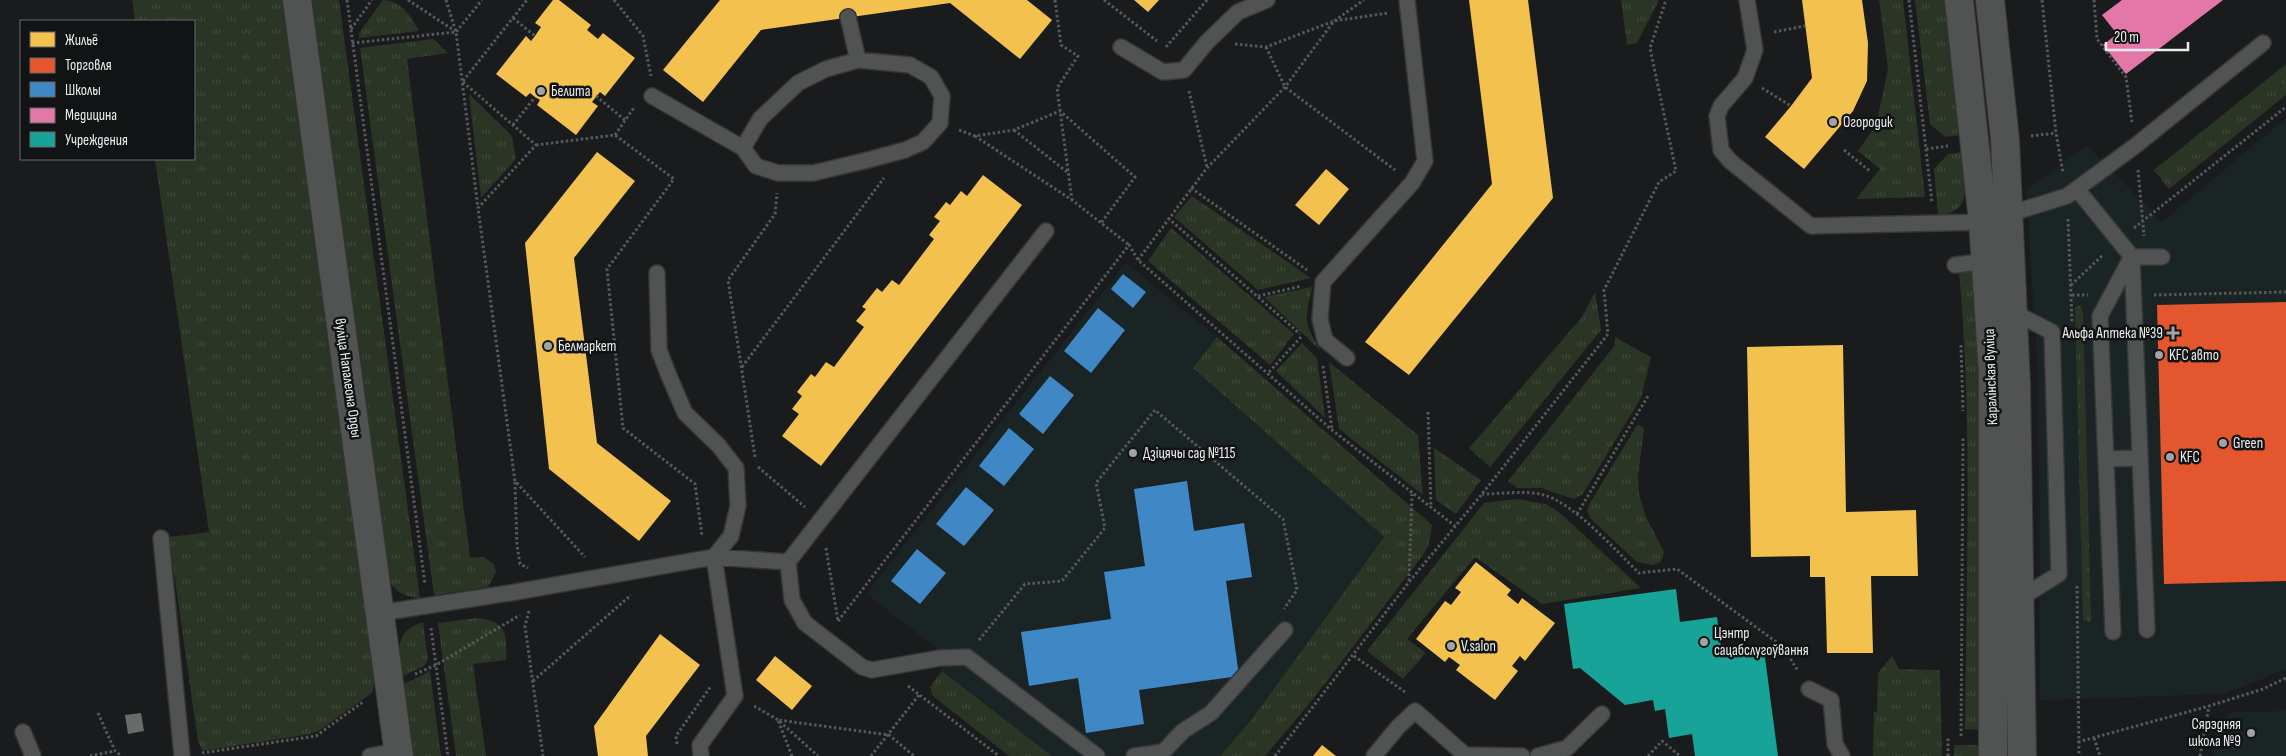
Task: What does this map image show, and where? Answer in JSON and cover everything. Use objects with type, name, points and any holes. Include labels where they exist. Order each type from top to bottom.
[{"type":"main road","name":"вуліца Напалеона Орды","points":[[297,0],[398,754]]},
{"type":"main road","name":"Каралінская вуліца","points":[[1960,0],[1995,218],[2013,312],[2016,383],[2022,756]]},
{"type":"main road","name":"Каралінская вуліца","points":[[1990,0],[2005,139],[1995,218],[1993,756]]},
{"type":"lane","points":[[1120,47],[1163,72],[1184,70],[1207,42],[1238,12],[1267,0]]},
{"type":"lane","points":[[1747,0],[1756,50],[1745,78],[1721,106],[1717,116],[1721,150],[1730,161],[1811,226],[1933,223],[1995,218],[2072,192],[2135,146],[2263,43]]},
{"type":"lane","points":[[1347,358],[1324,340],[1320,319],[1323,282],[1412,183],[1425,161],[1408,5]]},
{"type":"lane","points":[[848,18],[858,60]]},
{"type":"lane","points":[[652,89],[743,148],[756,166],[778,173],[813,173],[905,150],[924,142],[940,123],[942,96],[931,77],[910,65],[858,60],[826,69],[798,83],[760,119],[743,148]]},
{"type":"lane","points":[[2072,192],[2119,240],[2132,257],[2147,630]]},
{"type":"lane","points":[[1046,231],[788,562],[792,600],[805,623],[862,667],[872,670],[940,658],[966,656],[1097,756]]},
{"type":"lane","points":[[2132,257],[2162,257]]},
{"type":"lane","points":[[2113,632],[2100,316],[2132,257]]},
{"type":"lane","points":[[1955,265],[1971,263]]},
{"type":"lane","points":[[657,273],[659,350],[669,376],[684,413],[718,446],[736,468],[738,506],[731,536],[714,557],[735,696],[700,745],[700,756]]},
{"type":"lane","points":[[2013,312],[2052,332],[2059,574],[2019,599]]},
{"type":"lane","points":[[2106,459],[2140,458]]},
{"type":"lane","points":[[162,538],[188,755]]},
{"type":"lane","points":[[380,614],[520,592],[714,557],[788,562]]},
{"type":"lane","points":[[1134,756],[1163,752],[1183,730],[1211,713],[1284,630]]},
{"type":"lane","points":[[1809,689],[1831,700],[1835,744],[1842,756]]},
{"type":"lane","points":[[1374,756],[1398,727],[1415,712],[1464,756],[1522,756]]},
{"type":"lane","points":[[1538,756],[1567,748],[1602,714]]},
{"type":"lane","points":[[23,732],[33,756]]},
{"type":"lane","points":[[370,756],[398,754]]},
{"type":"path","points":[[347,0],[448,756]]},
{"type":"path","points":[[351,29],[372,0]]},
{"type":"path","points":[[408,0],[456,32]]},
{"type":"path","points":[[446,0],[456,32],[515,481],[517,545],[520,564],[533,571]]},
{"type":"path","points":[[352,43],[456,32],[482,0]]},
{"type":"path","points":[[463,82],[527,0]]},
{"type":"path","points":[[614,0],[643,36],[652,89]]},
{"type":"path","points":[[1055,0],[1060,45],[1078,56],[1057,88],[1072,200]]},
{"type":"path","points":[[1104,0],[1167,48],[1207,0]]},
{"type":"path","points":[[1138,260],[1207,168],[1285,87],[1334,21],[1364,0]]},
{"type":"path","points":[[1275,756],[1354,656],[1409,582],[1482,494],[1608,334],[1604,290],[1659,182],[1676,171],[1650,48],[1666,0]]},
{"type":"path","points":[[1909,0],[1933,223]]},
{"type":"path","points":[[2042,0],[2056,133],[2072,192],[2072,320]]},
{"type":"path","points":[[2094,0],[2097,39],[2127,79]]},
{"type":"path","points":[[1207,42],[1266,47],[1334,21],[1408,5]]},
{"type":"path","points":[[513,18],[535,36]]},
{"type":"path","points":[[1773,32],[1805,26]]},
{"type":"path","points":[[1266,47],[1285,87],[1412,183]]},
{"type":"path","points":[[1184,70],[1207,168]]},
{"type":"path","points":[[463,82],[536,146]]},
{"type":"path","points":[[596,96],[625,120]]},
{"type":"path","points":[[513,125],[535,97]]},
{"type":"path","points":[[615,135],[636,105]]},
{"type":"path","points":[[2071,285],[2119,240],[2286,106]]},
{"type":"path","points":[[975,136],[1014,130],[1060,112]]},
{"type":"path","points":[[1060,112],[1136,177],[1101,223]]},
{"type":"path","points":[[940,123],[975,136],[1072,200],[1129,246],[1138,260],[1269,372],[1332,430],[1455,526]]},
{"type":"path","points":[[1014,130],[1068,172]]},
{"type":"path","points":[[478,208],[536,146],[615,135],[674,179],[606,269],[624,428],[695,484],[703,540]]},
{"type":"path","points":[[742,367],[905,150]]},
{"type":"path","points":[[1844,150],[1871,172]]},
{"type":"path","points":[[778,173],[775,214],[728,280],[757,466],[821,522],[838,621]]},
{"type":"path","points":[[1191,188],[1323,282]]},
{"type":"path","points":[[1168,218],[1309,342]]},
{"type":"path","points":[[838,621],[1129,246]]},
{"type":"path","points":[[1258,296],[1323,282]]},
{"type":"path","points":[[2150,295],[2286,292]]},
{"type":"path","points":[[1269,372],[1303,336]]},
{"type":"path","points":[[1961,342],[1963,413]]},
{"type":"path","points":[[1323,364],[1332,430]]},
{"type":"path","points":[[1577,514],[1648,396]]},
{"type":"path","points":[[966,656],[1025,584],[1062,581],[1105,528],[1096,483],[1155,410],[1283,519],[1297,590],[1284,607],[1284,630]]},
{"type":"path","points":[[1428,412],[1431,508]]},
{"type":"path","points":[[1961,736],[1963,430]]},
{"type":"path","points":[[736,468],[757,466]]},
{"type":"path","points":[[515,481],[586,558]]},
{"type":"path","points":[[1482,494],[1531,493],[1545,496],[1566,506],[1577,514],[1639,573],[1677,569],[1783,647],[1809,689]]},
{"type":"path","points":[[1409,582],[1412,494]]},
{"type":"path","points":[[533,681],[632,594]]},
{"type":"path","points":[[188,755],[316,736],[372,696],[389,686],[436,665],[535,606]]},
{"type":"path","points":[[529,611],[525,626],[543,756]]},
{"type":"path","points":[[832,617],[838,621]]},
{"type":"path","points":[[1354,656],[1412,697],[1415,712]]},
{"type":"path","points":[[886,668],[999,756]]},
{"type":"path","points":[[2079,756],[2078,742],[2209,706],[2263,689],[2286,678]]},
{"type":"path","points":[[678,749],[676,736],[715,681]]},
{"type":"path","points":[[871,756],[919,695]]},
{"type":"path","points":[[735,696],[778,720],[818,756]]},
{"type":"path","points":[[2200,756],[2209,706]]},
{"type":"path","points":[[98,713],[115,751],[122,756]]},
{"type":"path","points":[[778,720],[889,735],[914,756]]},
{"type":"path","points":[[778,720],[792,756]]},
{"type":"path","points":[[1948,736],[1948,756]]},
{"type":"path","points":[[2094,738],[2100,756]]},
{"type":"path","points":[[1648,756],[1662,741],[1680,756]]},
{"type":"path","points":[[90,756],[115,751]]},
{"type":"shaded area","points":[[2286,118],[2286,669],[2225,694],[2040,700],[2039,387],[2026,190],[2087,145],[2162,222]]},
{"type":"shaded area","name":"Дзіцячы сад №115","points":[[1126,263],[1217,337],[1194,369],[1384,537],[1252,719],[1220,756],[1052,756],[942,671],[940,658],[934,646],[866,594]]},
{"type":"shaded area","name":"Сярэдняя школа №9","points":[[2286,711],[2286,756],[2213,756],[2219,722],[2232,712]]},
{"type":"green space","points":[[132,0],[282,0],[374,679],[373,692],[320,730],[310,734],[203,751],[198,742],[169,537],[209,532],[155,160],[195,160],[195,20],[135,20]]},
{"type":"green space","points":[[312,0],[339,0],[420,598],[403,594],[390,583]]},
{"type":"green space","points":[[383,0],[400,6],[409,15],[419,31],[359,38],[359,33]]},
{"type":"green space","points":[[1621,0],[1659,0],[1637,43],[1627,45]]},
{"type":"green space","points":[[1879,0],[1903,0],[1925,197],[1856,199],[1880,169],[1858,151],[1876,125],[1888,69]]},
{"type":"green space","points":[[1915,0],[1945,0],[1961,135],[1945,137],[1930,124]]},
{"type":"green space","points":[[433,39],[448,53],[407,59],[470,558],[483,557],[494,564],[496,572],[488,587],[434,595],[360,48]]},
{"type":"green space","points":[[2286,64],[2286,95],[2169,189],[2154,170]]},
{"type":"green space","points":[[469,94],[512,136],[516,159],[481,198]]},
{"type":"green space","points":[[1963,152],[1966,183],[1963,201],[1958,208],[1950,213],[1938,215],[1934,169],[1948,154]]},
{"type":"green space","points":[[1192,196],[1311,278],[1258,290],[1174,217]]},
{"type":"green space","points":[[1171,228],[1294,334],[1270,365],[1148,261]]},
{"type":"green space","points":[[1974,271],[1981,420],[1982,730],[1965,729],[1967,443],[1966,386],[1959,272]]},
{"type":"green space","points":[[1312,287],[1307,321],[1308,327],[1321,351],[1264,297]]},
{"type":"green space","points":[[1595,292],[1601,330],[1490,467],[1469,448],[1582,317]]},
{"type":"green space","points":[[2077,306],[2081,306],[2083,312],[2091,620],[2089,622],[2083,620],[2075,309]]},
{"type":"green space","points":[[1217,337],[1432,525],[1429,544],[1423,555],[1310,703],[1265,756],[1220,756],[1252,719],[1384,537],[1193,368]]},
{"type":"green space","points":[[1615,337],[1651,357],[1641,398],[1583,494],[1574,499],[1541,488],[1517,488],[1508,481],[1615,345]]},
{"type":"green space","points":[[1302,343],[1317,358],[1325,418],[1276,371]]},
{"type":"green space","points":[[1329,362],[1418,435],[1423,495],[1339,429]]},
{"type":"green space","points":[[1637,425],[1644,429],[1638,476],[1639,494],[1646,517],[1664,552],[1661,562],[1652,565],[1637,562],[1591,519],[1587,511]]},
{"type":"green space","points":[[1434,448],[1481,480],[1456,514],[1436,500]]},
{"type":"green space","points":[[1517,499],[1546,504],[1560,513],[1641,588],[1542,604],[1475,557],[1407,639],[1426,653],[1403,679],[1367,651],[1484,503]]},
{"type":"green space","points":[[477,618],[494,622],[503,630],[506,643],[506,660],[473,664],[486,756],[456,756],[438,623]]},
{"type":"green space","points":[[423,622],[428,660],[424,666],[403,676],[400,658],[402,637],[413,626]]},
{"type":"green space","points":[[1892,656],[1899,669],[1940,670],[1942,756],[1873,756],[1874,711],[1877,713],[1878,673]]},
{"type":"green space","points":[[430,671],[441,756],[414,756],[404,684]]},
{"type":"green space","points":[[942,671],[1052,756],[1009,756],[933,696],[930,687]]},
{"type":"green space","points":[[1954,745],[1982,745],[1982,756],[1954,756]]},
{"type":"building: Жильё","points":[[553,0],[559,0],[591,25],[587,30],[598,39],[603,33],[635,58],[605,96],[600,92],[592,102],[598,106],[576,135],[537,105],[540,100],[530,93],[526,97],[496,74],[526,36],[531,41],[535,36],[541,27],[535,23]]},
{"type":"building: Жильё","points":[[720,0],[1027,0],[1052,20],[1020,59],[950,3],[761,30],[703,102],[663,70]]},
{"type":"building: Жильё","points":[[1134,0],[1159,0],[1148,12]]},
{"type":"building: Жильё","points":[[1469,0],[1528,0],[1553,198],[1409,375],[1365,342],[1492,184]]},
{"type":"building: Жильё","points":[[1802,0],[1862,0],[1868,43],[1867,81],[1853,111],[1804,169],[1765,137],[1812,78]]},
{"type":"building: Жильё","points":[[597,152],[635,181],[574,258],[597,443],[671,501],[639,541],[549,469],[525,243]]},
{"type":"building: Жильё","points":[[1326,169],[1349,189],[1319,225],[1295,205]]},
{"type":"building: Жильё","points":[[983,175],[1022,205],[821,466],[782,436],[799,414],[792,409],[802,396],[797,392],[811,374],[815,377],[826,362],[834,367],[864,327],[856,321],[866,309],[862,307],[877,288],[882,292],[892,280],[899,285],[934,239],[929,235],[940,221],[934,217],[946,202],[950,205],[961,191],[967,196]]},
{"type":"building: Жильё","points":[[1843,345],[1846,512],[1916,510],[1918,576],[1871,576],[1873,653],[1827,653],[1825,577],[1810,577],[1810,556],[1751,557],[1747,347]]},
{"type":"building: Жильё","points":[[1476,562],[1511,590],[1507,595],[1518,604],[1522,598],[1555,623],[1525,661],[1520,656],[1512,666],[1518,671],[1495,700],[1456,670],[1460,665],[1449,657],[1445,662],[1416,639],[1445,601],[1451,605],[1461,592],[1455,588]]},
{"type":"building: Жильё","points":[[660,634],[700,665],[646,736],[648,756],[598,756],[594,726]]},
{"type":"building: Жильё","points":[[775,656],[812,686],[792,710],[756,680]]},
{"type":"building: Жильё","points":[[1322,745],[1336,756],[1313,756]]},
{"type":"building: Торговля","name":"Green","points":[[2286,302],[2286,581],[2164,584],[2157,305]]},
{"type":"building: Школы","points":[[1123,274],[1146,292],[1133,308],[1111,289]]},
{"type":"building: Школы","points":[[1098,308],[1125,330],[1091,373],[1064,351]]},
{"type":"building: Школы","points":[[1050,376],[1074,395],[1043,434],[1019,414]]},
{"type":"building: Школы","points":[[1009,428],[1034,449],[1004,486],[979,466]]},
{"type":"building: Школы","points":[[1187,481],[1194,531],[1244,523],[1252,577],[1226,581],[1239,676],[1139,690],[1144,724],[1086,733],[1078,678],[1029,686],[1021,632],[1111,619],[1104,572],[1145,566],[1134,489]]},
{"type":"building: Школы","points":[[966,487],[994,510],[964,546],[936,524]]},
{"type":"building: Школы","points":[[917,549],[946,573],[920,604],[891,581]]},
{"type":"building: Медицина","points":[[2122,0],[2223,0],[2126,74],[2103,45],[2117,34],[2102,15]]},
{"type":"building: Учреждения","points":[[1676,589],[1680,622],[1717,617],[1722,656],[1764,650],[1778,756],[1695,756],[1692,734],[1669,738],[1665,709],[1655,711],[1653,700],[1625,705],[1580,668],[1573,669],[1564,604]]},
{"type":"building: Прочее","points":[[141,713],[144,731],[128,734],[125,715]]},
{"type":"place","name":"Белита","points":[[541,91]]},
{"type":"place","name":"Огородик","points":[[1833,122]]},
{"type":"place","name":"Альфа Аптека №39","points":[[2173,333]]},
{"type":"place","name":"Белмаркет","points":[[548,346]]},
{"type":"place","name":"KFC авто","points":[[2159,355]]},
{"type":"place","name":"Green","points":[[2223,443]]},
{"type":"place","name":"Дзіцячы сад №115","points":[[1133,453]]},
{"type":"place","name":"KFC","points":[[2170,457]]},
{"type":"place","name":"Цэнтр сацабслугоўвання","points":[[1704,642]]},
{"type":"place","name":"V.salon","points":[[1451,646]]},
{"type":"place","name":"Сярэдняя школа №9","points":[[2251,733]]}]
